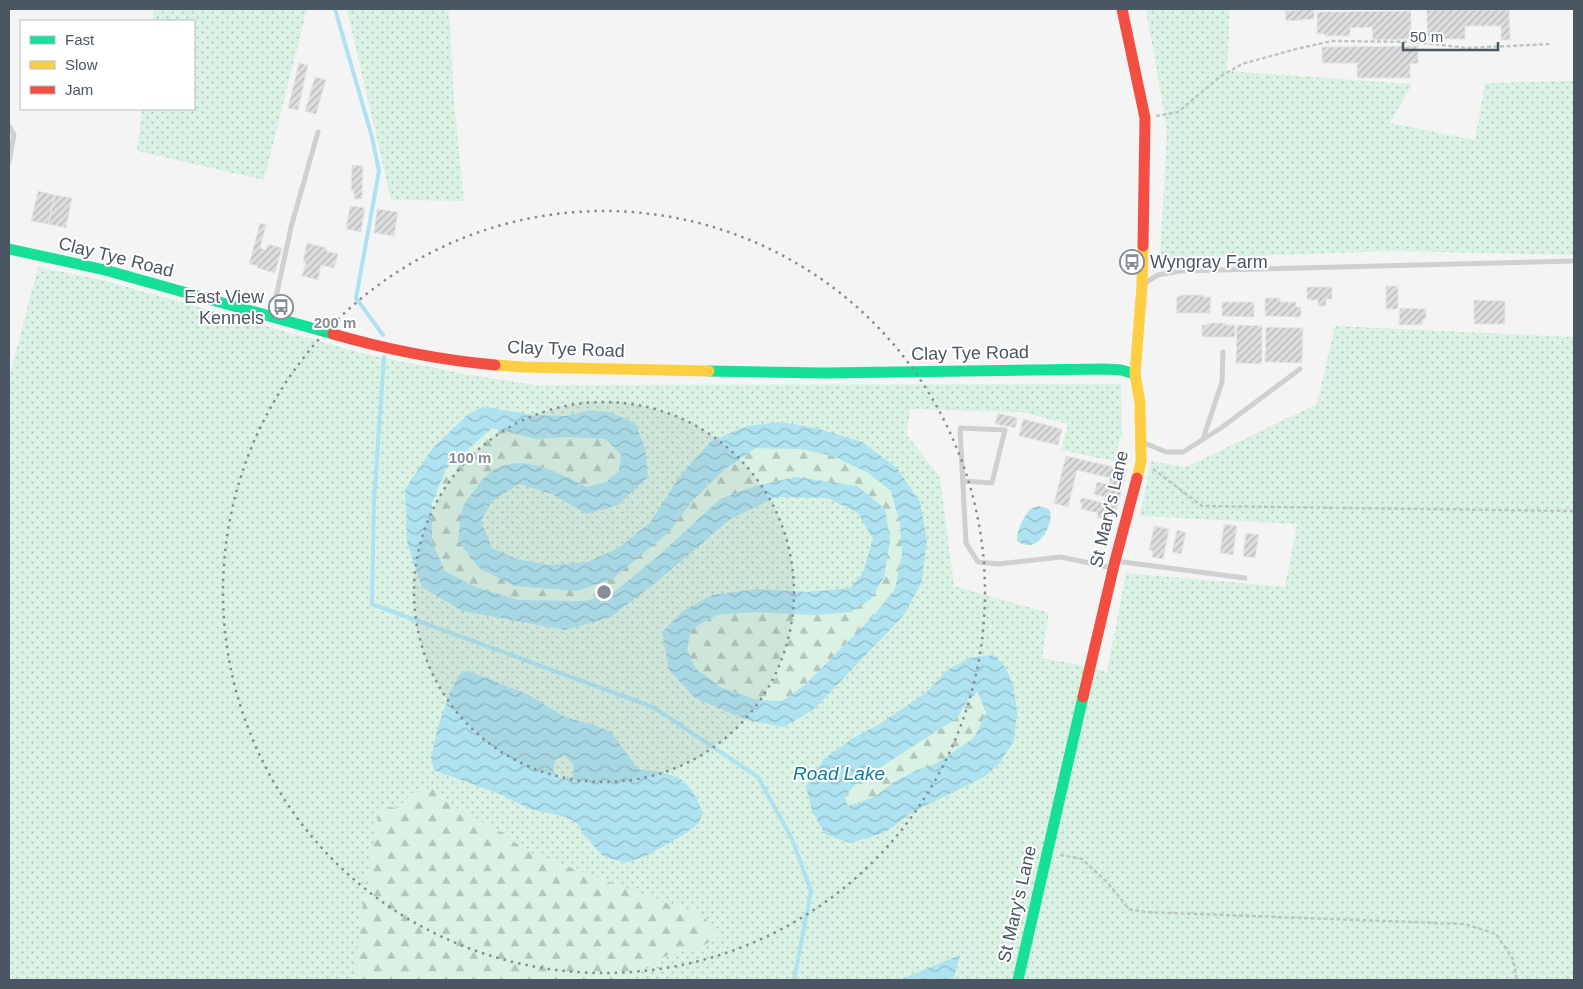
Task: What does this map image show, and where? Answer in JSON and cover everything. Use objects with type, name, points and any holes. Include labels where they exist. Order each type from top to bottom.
[{"type":"main road","name":"St Mary's Lane","points":[[1018,980],[1046,852],[1140,462],[1140,403],[1135,374],[1142,285],[1145,118],[1122,9]]},
{"type":"main road","name":"Clay Tye Road","points":[[9,249],[105,270],[358,341],[463,361],[523,367],[824,373],[1105,369],[1121,370],[1135,374]]},
{"type":"lane","points":[[9,126],[14,135],[9,162]]},
{"type":"lane","points":[[272,317],[291,227],[318,132]]},
{"type":"lane","points":[[1142,285],[1158,275],[1180,271],[1574,261]]},
{"type":"lane","points":[[1203,440],[1222,382],[1223,352]]},
{"type":"lane","points":[[1141,441],[1166,452],[1183,452],[1203,440],[1300,369]]},
{"type":"lane","points":[[963,481],[992,482],[1005,430],[960,428],[966,543],[978,562],[999,564],[1061,556],[1114,564],[1245,578]]},
{"type":"path","points":[[1145,118],[1178,112],[1221,76],[1242,64],[1327,42],[1341,40],[1415,42],[1467,48],[1552,44]]},
{"type":"path","points":[[1140,462],[1153,469],[1202,506],[1574,511]]},
{"type":"path","points":[[1046,852],[1082,858],[1108,883],[1129,909],[1144,912],[1465,924],[1496,934],[1513,959],[1517,980]]},
{"type":"green space","points":[[154,9],[307,9],[264,180],[137,151],[142,110],[195,110],[195,20],[152,20]]},
{"type":"green space","points":[[347,9],[449,9],[454,100],[464,201],[391,200]]},
{"type":"green space","points":[[1146,9],[1230,9],[1227,71],[1412,84],[1390,123],[1475,140],[1485,83],[1574,81],[1574,255],[1394,251],[1160,259],[1167,130]]},
{"type":"green space","points":[[38,267],[102,280],[365,354],[470,375],[536,385],[1121,384],[1122,434],[1113,461],[1061,450],[1068,424],[1022,412],[911,409],[906,434],[940,477],[954,586],[1049,613],[1042,658],[1107,672],[1126,573],[1285,587],[1297,524],[1140,516],[1151,461],[1186,467],[1317,404],[1335,326],[1574,337],[1574,980],[9,980],[9,378]]},
{"type":"green space","points":[[492,428],[537,439],[569,437],[606,439],[621,455],[619,471],[606,482],[587,487],[554,470],[525,463],[500,465],[458,541],[576,591],[669,532],[693,500],[725,469],[756,448],[801,449],[833,456],[868,473],[891,491],[900,524],[902,555],[895,589],[874,615],[805,685],[782,701],[758,700],[722,688],[696,669],[687,650],[691,629],[717,615],[754,612],[815,615],[851,612],[890,540],[857,486],[720,499],[656,558],[614,592],[585,601],[519,600],[475,587],[445,571],[432,542],[432,503],[446,469]]},
{"type":"green space","points":[[977,692],[986,713],[974,738],[937,763],[915,771],[894,782],[876,796],[848,806],[845,797],[856,783],[957,718],[968,700]]},
{"type":"green space","points":[[431,787],[461,811],[499,831],[527,851],[657,900],[702,914],[719,937],[698,948],[668,955],[624,980],[354,980],[364,893],[380,806],[398,808],[412,793]]},
{"type":"water","points":[[483,407],[535,415],[565,416],[591,410],[612,413],[635,423],[645,448],[648,477],[618,505],[587,514],[552,494],[519,484],[492,501],[481,521],[492,548],[516,559],[551,565],[587,562],[617,549],[650,523],[679,477],[711,441],[747,426],[781,422],[816,428],[862,442],[897,468],[920,502],[927,541],[921,584],[903,616],[814,709],[784,727],[747,720],[695,698],[669,670],[662,632],[683,611],[712,595],[756,589],[807,592],[850,588],[863,573],[873,539],[858,513],[828,498],[776,497],[729,520],[659,580],[611,617],[565,630],[462,611],[422,587],[407,542],[405,489],[432,449],[467,415]],"holes":[[[492,428],[537,439],[569,437],[606,439],[621,455],[619,471],[606,482],[587,487],[559,473],[529,464],[515,463],[501,466],[488,474],[463,507],[458,541],[479,568],[514,586],[576,591],[611,580],[669,532],[693,500],[725,469],[756,448],[801,449],[833,456],[868,473],[891,491],[900,524],[902,555],[895,589],[874,615],[805,685],[782,701],[758,700],[722,688],[696,669],[687,650],[691,629],[717,615],[754,612],[815,615],[851,612],[871,599],[884,577],[890,540],[885,509],[857,486],[796,477],[755,486],[720,499],[656,558],[614,592],[585,601],[519,600],[475,587],[445,571],[432,542],[432,503],[446,469]]]},
{"type":"water","points":[[1038,506],[1046,508],[1051,514],[1048,527],[1039,541],[1025,545],[1017,541],[1019,528],[1030,509]]},
{"type":"water","name":"Road Lake","points":[[994,655],[1006,668],[1014,688],[1017,713],[1014,740],[999,764],[984,777],[911,813],[886,832],[850,843],[825,834],[812,811],[806,786],[824,759],[853,738],[880,724],[927,692],[946,671],[969,658]],"holes":[[[978,692],[986,713],[974,738],[958,749],[937,763],[915,771],[894,782],[876,796],[848,806],[845,797],[856,783],[957,718],[968,700]]]},
{"type":"water","points":[[469,671],[527,694],[567,718],[592,724],[611,732],[638,769],[674,776],[688,786],[696,797],[703,813],[698,824],[683,835],[646,856],[625,863],[603,856],[584,835],[577,823],[566,817],[530,809],[502,795],[434,770],[431,757],[438,727],[450,692],[461,672]],"holes":[[[565,755],[573,764],[574,774],[569,779],[560,778],[553,771],[555,760]]]},
{"type":"water","points":[[960,955],[953,980],[899,980]]},
{"type":"building","points":[[1314,9],[1314,19],[1286,21],[1285,11]]},
{"type":"building","points":[[1427,10],[1509,10],[1510,40],[1501,40],[1501,26],[1465,26],[1465,39],[1427,39]]},
{"type":"building","points":[[1411,11],[1411,39],[1373,40],[1372,27],[1350,28],[1350,36],[1325,36],[1325,34],[1317,34],[1317,12]]},
{"type":"building","points":[[1418,46],[1418,64],[1410,63],[1410,78],[1357,78],[1357,63],[1322,63],[1322,47]]},
{"type":"building","points":[[299,63],[308,65],[298,110],[288,108]]},
{"type":"building","points":[[315,77],[326,80],[316,114],[305,111]]},
{"type":"building","points":[[352,165],[363,166],[362,199],[354,199],[354,191],[351,191]]},
{"type":"building","points":[[38,191],[55,195],[48,224],[31,221]]},
{"type":"building","points":[[55,195],[72,198],[66,228],[48,224]]},
{"type":"building","points":[[350,206],[365,208],[361,232],[346,229]]},
{"type":"building","points":[[377,209],[398,212],[394,236],[374,233]]},
{"type":"building","points":[[260,223],[266,225],[260,248],[266,250],[268,244],[282,248],[275,273],[249,264]]},
{"type":"building","points":[[307,243],[327,248],[326,251],[338,254],[334,268],[321,265],[318,280],[302,276],[306,263],[303,262]]},
{"type":"building","points":[[1386,286],[1398,286],[1398,309],[1386,309]]},
{"type":"building","points":[[1307,287],[1332,287],[1332,299],[1326,299],[1326,306],[1318,306],[1318,300],[1307,300]]},
{"type":"building","points":[[1181,295],[1211,297],[1210,313],[1176,313],[1177,296],[1180,297]]},
{"type":"building","points":[[1265,298],[1280,298],[1280,302],[1296,302],[1296,307],[1301,307],[1301,317],[1265,316]]},
{"type":"building","points":[[1474,300],[1505,301],[1505,324],[1474,324]]},
{"type":"building","points":[[1222,302],[1254,302],[1254,317],[1222,316]]},
{"type":"building","points":[[1400,308],[1426,309],[1426,319],[1423,319],[1422,325],[1399,325]]},
{"type":"building","points":[[1208,323],[1235,325],[1235,337],[1202,337],[1202,325],[1208,325]]},
{"type":"building","points":[[1237,325],[1262,326],[1262,364],[1236,363]]},
{"type":"building","points":[[1266,327],[1303,328],[1302,363],[1265,362]]},
{"type":"building","points":[[998,413],[1018,418],[1015,428],[995,424]]},
{"type":"building","points":[[1023,419],[1062,429],[1058,445],[1019,436]]},
{"type":"building","points":[[1066,456],[1127,470],[1115,517],[1106,515],[1105,519],[1097,518],[1098,513],[1081,509],[1082,504],[1080,503],[1083,498],[1104,503],[1106,497],[1094,494],[1097,482],[1109,484],[1110,478],[1077,470],[1068,507],[1054,503]]},
{"type":"building","points":[[1224,524],[1237,526],[1233,555],[1220,553]]},
{"type":"building","points":[[1154,526],[1169,529],[1163,559],[1152,557],[1153,551],[1149,550]]},
{"type":"building","points":[[1177,530],[1186,533],[1181,554],[1172,552]]},
{"type":"building","points":[[1246,533],[1259,535],[1255,558],[1243,556]]},
{"type":"waterway","points":[[335,9],[372,137],[379,171],[356,298],[383,335]]},
{"type":"waterway","points":[[384,357],[374,501],[372,604],[653,707],[758,777],[792,839],[811,891],[794,980]]},
{"type":"traffic: fast","points":[[9,249],[105,270],[333,334]]},
{"type":"traffic: fast","points":[[709,371],[825,373],[1105,369],[1121,370],[1135,374]]},
{"type":"traffic: fast","points":[[1018,980],[1083,697]]},
{"type":"traffic: slow","points":[[1137,478],[1141,462],[1140,403],[1135,374],[1143,246]]},
{"type":"traffic: slow","points":[[495,365],[709,371]]},
{"type":"traffic: jam","points":[[1122,9],[1145,118],[1143,246]]},
{"type":"traffic: jam","points":[[333,334],[413,353],[495,365]]},
{"type":"traffic: jam","points":[[1083,697],[1137,478]]},
{"type":"place","name":"Wyngray Farm","points":[[1132,262]]},
{"type":"place","name":"East View Kennels","points":[[281,307]]}]
